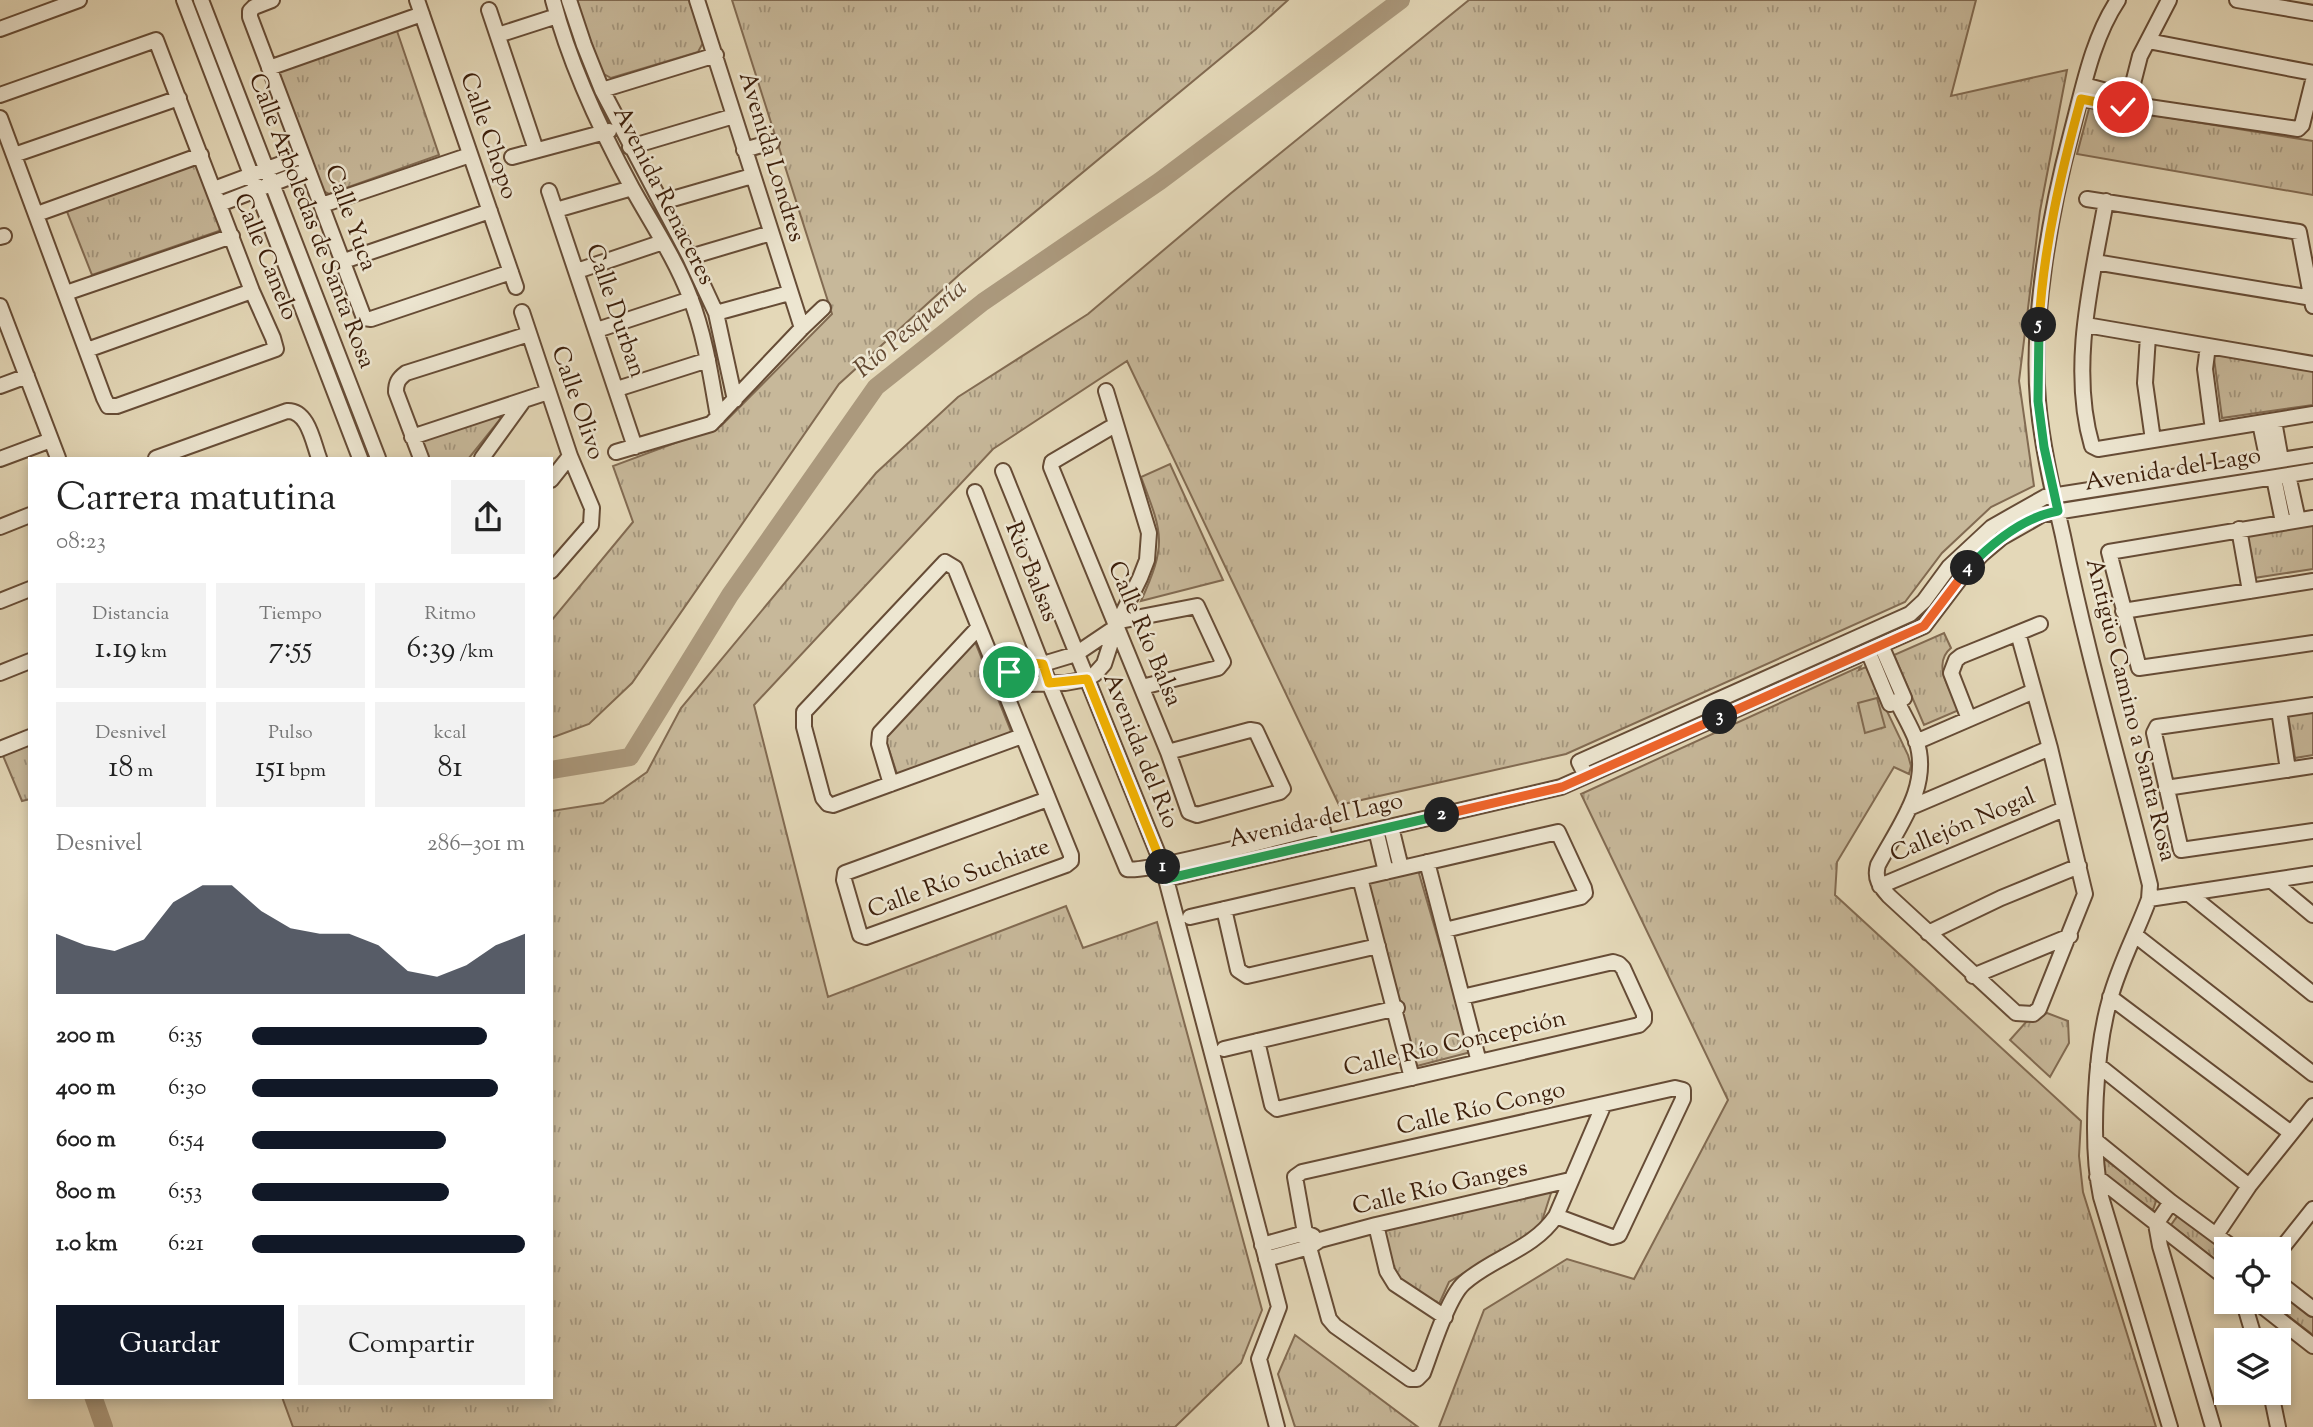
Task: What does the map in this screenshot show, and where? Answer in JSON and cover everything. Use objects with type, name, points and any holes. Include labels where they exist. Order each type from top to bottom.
[{"type":"street","points":[[0,29],[79,0]]},
{"type":"street","name":"Calle Arboledas de Santa Rosa","points":[[184,0],[360,457]]},
{"type":"street","name":"Calle Arboledas de Santa Rosa","points":[[201,0],[378,457]]},
{"type":"street","name":"Calle Yuca","points":[[272,0],[250,11],[252,23],[361,313],[367,319],[511,272]]},
{"type":"street","name":"Avenida Renaceres","points":[[553,0],[603,132],[691,299],[708,360],[718,417]]},
{"type":"street","name":"Avenida Renaceres","points":[[569,0],[602,90],[630,147],[662,202],[716,313],[734,400]]},
{"type":"street","name":"Avenida Londres","points":[[697,0],[802,328]]},
{"type":"street","name":"Antigüo Camino a Santa Rosa","points":[[2118,0],[2101,33],[2082,92],[2051,226],[2040,311],[2038,401],[2044,447],[2073,585],[2150,886],[2149,899],[2110,997],[2098,1065],[2097,1177],[2170,1427]]},
{"type":"street","points":[[2130,104],[2140,56],[2169,0]]},
{"type":"street","points":[[2237,0],[2313,13]]},
{"type":"street","points":[[269,68],[419,7]]},
{"type":"street","name":"Calle Chopo","points":[[419,7],[516,287]]},
{"type":"street","points":[[489,10],[536,150]]},
{"type":"street","points":[[498,35],[557,16]]},
{"type":"street","name":"Calle Canelo","points":[[0,95],[156,40],[276,349],[108,406],[0,118]]},
{"type":"street","points":[[2148,41],[2313,73]]},
{"type":"street","points":[[602,90],[716,55]]},
{"type":"street","points":[[2082,92],[2130,104],[2299,128],[2313,81]]},
{"type":"street","points":[[15,155],[180,97]]},
{"type":"street","points":[[630,147],[734,116]]},
{"type":"street","points":[[512,157],[621,128]]},
{"type":"street","points":[[744,149],[772,142]]},
{"type":"street","points":[[37,214],[201,155]]},
{"type":"street","points":[[322,205],[470,155]]},
{"type":"street","points":[[216,197],[251,174],[302,156]]},
{"type":"street","points":[[216,197],[257,190],[308,170]]},
{"type":"street","points":[[662,202],[752,176]]},
{"type":"street","points":[[556,210],[632,188]]},
{"type":"street","name":"Calle Durban","points":[[549,191],[635,447]]},
{"type":"street","points":[[2087,199],[2294,231],[2312,302],[2095,262]]},
{"type":"street","points":[[2106,201],[2086,325],[2082,384],[2090,442],[2094,448],[2313,414]]},
{"type":"street","points":[[341,262],[490,211]]},
{"type":"street","points":[[690,257],[771,233]]},
{"type":"street","points":[[66,293],[232,236]]},
{"type":"street","points":[[577,271],[663,242]]},
{"type":"street","points":[[87,350],[252,291]]},
{"type":"street","points":[[716,313],[789,293]]},
{"type":"street","points":[[597,330],[691,299]]},
{"type":"street","points":[[616,452],[711,424],[823,308]]},
{"type":"street","points":[[1,310],[58,457]]},
{"type":"street","name":"Calle Olivo","points":[[522,312],[570,456],[592,508],[591,525],[553,569]]},
{"type":"street","points":[[2086,325],[2313,364]]},
{"type":"street","points":[[419,457],[396,392],[396,383],[400,378],[406,373],[529,334]]},
{"type":"street","points":[[2148,336],[2145,383],[2152,440]]},
{"type":"street","points":[[2208,346],[2205,369],[2213,430]]},
{"type":"street","points":[[617,389],[708,360]]},
{"type":"street","points":[[0,386],[27,376]]},
{"type":"street","points":[[1007,697],[1019,687],[1029,684],[1087,679],[1104,664],[1118,624],[1147,560],[1149,533],[1106,391]]},
{"type":"street","points":[[412,437],[548,392]]},
{"type":"street","points":[[483,457],[525,400]]},
{"type":"street","points":[[159,457],[287,411],[294,411],[304,419],[319,457]]},
{"type":"street","points":[[2267,422],[2274,461]]},
{"type":"street","name":"Calle Río Balsa","points":[[1115,425],[1052,462],[1052,470],[1118,624],[1189,812],[1193,815],[1280,792],[1283,787],[1259,734],[1254,730],[1168,752]]},
{"type":"street","points":[[0,459],[51,440]]},
{"type":"street","name":"Avenida del Lago","points":[[1586,776],[1579,762],[1910,614],[1924,601],[1950,567],[1992,527],[2045,497],[2313,454]]},
{"type":"street","points":[[553,477],[570,456]]},
{"type":"street","points":[[2213,470],[2216,487]]},
{"type":"street","name":"Avenida del Rio","points":[[1003,471],[1162,864],[1279,1307],[1259,1359],[1277,1427]]},
{"type":"street","name":"Avenida del Lago","points":[[1166,879],[1562,787],[1924,626],[1965,572],[2001,538],[2043,514],[2313,471]]},
{"type":"street","points":[[2281,476],[2291,521]]},
{"type":"street","name":"Rio Balsas","points":[[975,492],[1049,683],[1124,864],[1127,869],[1134,870],[1162,864]]},
{"type":"street","points":[[0,527],[28,516]]},
{"type":"street","points":[[2313,518],[2239,528],[2109,552],[2139,668],[2313,643]]},
{"type":"street","points":[[2239,528],[2250,590]]},
{"type":"street","points":[[1022,736],[833,805],[825,802],[804,727],[804,712],[940,564],[945,562],[955,568],[1048,799]]},
{"type":"street","points":[[2123,611],[2313,581]]},
{"type":"street","points":[[0,601],[28,590]]},
{"type":"street","points":[[999,676],[1030,663],[1043,664],[1076,654],[1118,624],[1197,606],[1223,664],[1142,687]]},
{"type":"street","points":[[1969,719],[1951,673],[1952,666],[1961,656],[2040,624]]},
{"type":"street","points":[[891,784],[880,744],[882,730],[978,628]]},
{"type":"street","points":[[1875,648],[1916,742],[1921,777],[1909,808],[1878,865],[1876,874],[1880,886],[2016,1013],[2033,1014],[2039,1009],[2085,894],[2050,748],[2018,633]]},
{"type":"street","points":[[0,673],[28,662]]},
{"type":"street","points":[[1916,742],[2034,691]]},
{"type":"street","points":[[1715,702],[1721,716]]},
{"type":"street","points":[[2313,705],[2157,727],[2154,738],[2181,850],[2313,831]]},
{"type":"street","points":[[2279,710],[2288,770]]},
{"type":"street","points":[[0,749],[28,738]]},
{"type":"street","points":[[1909,808],[2050,748]]},
{"type":"street","points":[[2166,788],[2313,766]]},
{"type":"street","name":"Calle Río Suchiate","points":[[1048,799],[1071,861],[862,937],[844,874],[1048,799]]},
{"type":"street","name":"Callejón Nogal","points":[[1880,886],[2064,808]]},
{"type":"street","name":"Avenida del Lago","points":[[1162,864],[1322,827],[1326,842]]},
{"type":"street","points":[[1391,827],[1393,870]]},
{"type":"street","points":[[1376,830],[1393,870]]},
{"type":"street","points":[[1190,917],[1558,832],[1585,893],[1575,900],[1445,930]]},
{"type":"street","points":[[1427,862],[1479,1062]]},
{"type":"street","points":[[1928,933],[2001,898],[2078,866]]},
{"type":"street","points":[[2149,899],[2313,874]]},
{"type":"street","points":[[1360,878],[1412,1078]]},
{"type":"street","points":[[2272,881],[2313,915]]},
{"type":"street","points":[[2188,893],[2313,994]]},
{"type":"street","points":[[1224,909],[1238,970],[1242,974],[1252,976],[1378,946]]},
{"type":"street","points":[[2135,935],[2313,1074]]},
{"type":"street","points":[[1973,975],[2070,936]]},
{"type":"street","name":"Calle Río Concepción","points":[[1257,1041],[1274,1109],[1639,1025],[1644,1020],[1644,1014],[1619,964],[1608,963],[1462,998]]},
{"type":"street","points":[[2110,997],[2291,1133]]},
{"type":"street","points":[[1224,1049],[1396,1009]]},
{"type":"street","points":[[2098,1065],[2249,1186]]},
{"type":"street","name":"Calle Río Congo","points":[[1306,1233],[1294,1182],[1295,1177],[1302,1172],[1675,1088],[1683,1090],[1683,1099],[1659,1153],[1616,1236],[1612,1237],[1556,1216]]},
{"type":"street","points":[[1262,1244],[1306,1233],[1315,1244],[1329,1319],[1410,1379],[1417,1380],[1423,1373],[1461,1285],[1536,1239],[1556,1216],[1604,1104]]},
{"type":"street","points":[[2216,1235],[2249,1186],[2312,1111]]},
{"type":"street","points":[[2096,1141],[2219,1237]]},
{"type":"street","points":[[2097,1177],[2214,1269]]},
{"type":"street","name":"Calle Río Ganges","points":[[1266,1259],[1376,1225],[1570,1180]]},
{"type":"street","points":[[2171,1202],[2156,1224],[2160,1246],[2213,1427]]},
{"type":"street","points":[[2291,1237],[2313,1209]]},
{"type":"street","points":[[1376,1225],[1387,1271],[1395,1284],[1445,1317]]},
{"type":"street","points":[[2291,1292],[2313,1309]]},
{"type":"street","points":[[2272,1314],[2313,1346]]},
{"type":"street","points":[[2273,1405],[2278,1427]]},
{"type":"green space","points":[[576,0],[691,0],[704,41],[698,52],[611,78],[602,73]]},
{"type":"green space","points":[[732,0],[1288,0],[960,274],[839,384],[632,683],[589,724],[553,737],[553,619],[633,522],[613,466],[721,426],[832,314]]},
{"type":"green space","points":[[1469,0],[1976,0],[1951,96],[2067,70],[2040,211],[2019,381],[2034,486],[1991,507],[1942,553],[1905,602],[1566,754],[1339,805],[1127,361],[993,449],[754,705],[828,997],[1066,906],[1083,948],[1157,922],[1262,1310],[1241,1363],[1175,1427],[293,1427],[283,1399],[553,1399],[553,811],[603,803],[647,772],[681,708],[876,473],[958,397],[1088,314],[1230,194]]},
{"type":"green space","points":[[396,28],[439,155],[329,194],[323,191],[278,72]]},
{"type":"green space","points":[[2090,105],[2313,141],[2313,195],[2077,154]]},
{"type":"green space","points":[[192,163],[200,166],[223,222],[219,231],[92,275],[66,209]]},
{"type":"green space","points":[[2213,351],[2313,366],[2313,405],[2222,418]]},
{"type":"green space","points":[[506,412],[470,457],[429,457],[421,439]]},
{"type":"green space","points":[[1170,464],[1223,580],[1141,601],[1155,565],[1159,539],[1158,526],[1141,477]]},
{"type":"green space","points":[[2313,522],[2313,569],[2254,578],[2245,533]]},
{"type":"green space","points":[[1944,633],[1951,648],[1945,654],[1943,662],[1944,678],[1959,710],[1924,725],[1894,655]]},
{"type":"green space","points":[[973,637],[1012,734],[897,774],[885,737]]},
{"type":"green space","points":[[1861,666],[1859,670],[1866,667],[1911,766],[1909,774],[1894,767],[1837,862],[1835,895],[2081,1121],[2079,1156],[2083,1192],[2156,1427],[1439,1427],[1484,1310],[1567,1259],[1634,1279],[1728,1100],[1581,794]]},
{"type":"green space","points":[[1877,698],[1885,727],[1865,733],[1858,703]]},
{"type":"green space","points":[[2313,711],[2313,755],[2295,758],[2288,714]]},
{"type":"green space","points":[[28,741],[28,800],[22,801],[1,751]]},
{"type":"green space","points":[[1418,870],[1471,1052],[1417,1066],[1366,883]]},
{"type":"green space","points":[[2047,1013],[2068,1021],[2069,1043],[2050,1077],[2010,1040],[2026,1022]]},
{"type":"green space","points":[[2099,1155],[2157,1198],[2153,1210],[2100,1173]]},
{"type":"green space","points":[[1552,1190],[1540,1227],[1449,1282],[1439,1304],[1395,1276],[1382,1229]]},
{"type":"green space","points":[[2178,1215],[2214,1243],[2214,1259],[2171,1225]]},
{"type":"green space","points":[[2291,1300],[2313,1317],[2313,1335],[2286,1314],[2291,1314]]},
{"type":"green space","points":[[1295,1335],[1418,1427],[1295,1427],[1278,1374]]},
{"type":"waterway","name":"Río Pesquería","points":[[553,770],[630,757],[730,595],[876,387],[983,302],[1160,181],[1401,0]]},
{"type":"waterway","name":"Río Pesquería","points":[[94,1399],[104,1427]]},
{"type":"route","points":[[1009,672],[1030,663],[1043,664],[1049,683],[1087,679],[1166,879],[1562,787],[1924,626],[1982,554],[2001,538],[2043,514],[2058,511],[2044,447],[2037,366],[2040,311],[2051,226],[2065,157],[2081,99],[2123,107]]}]
